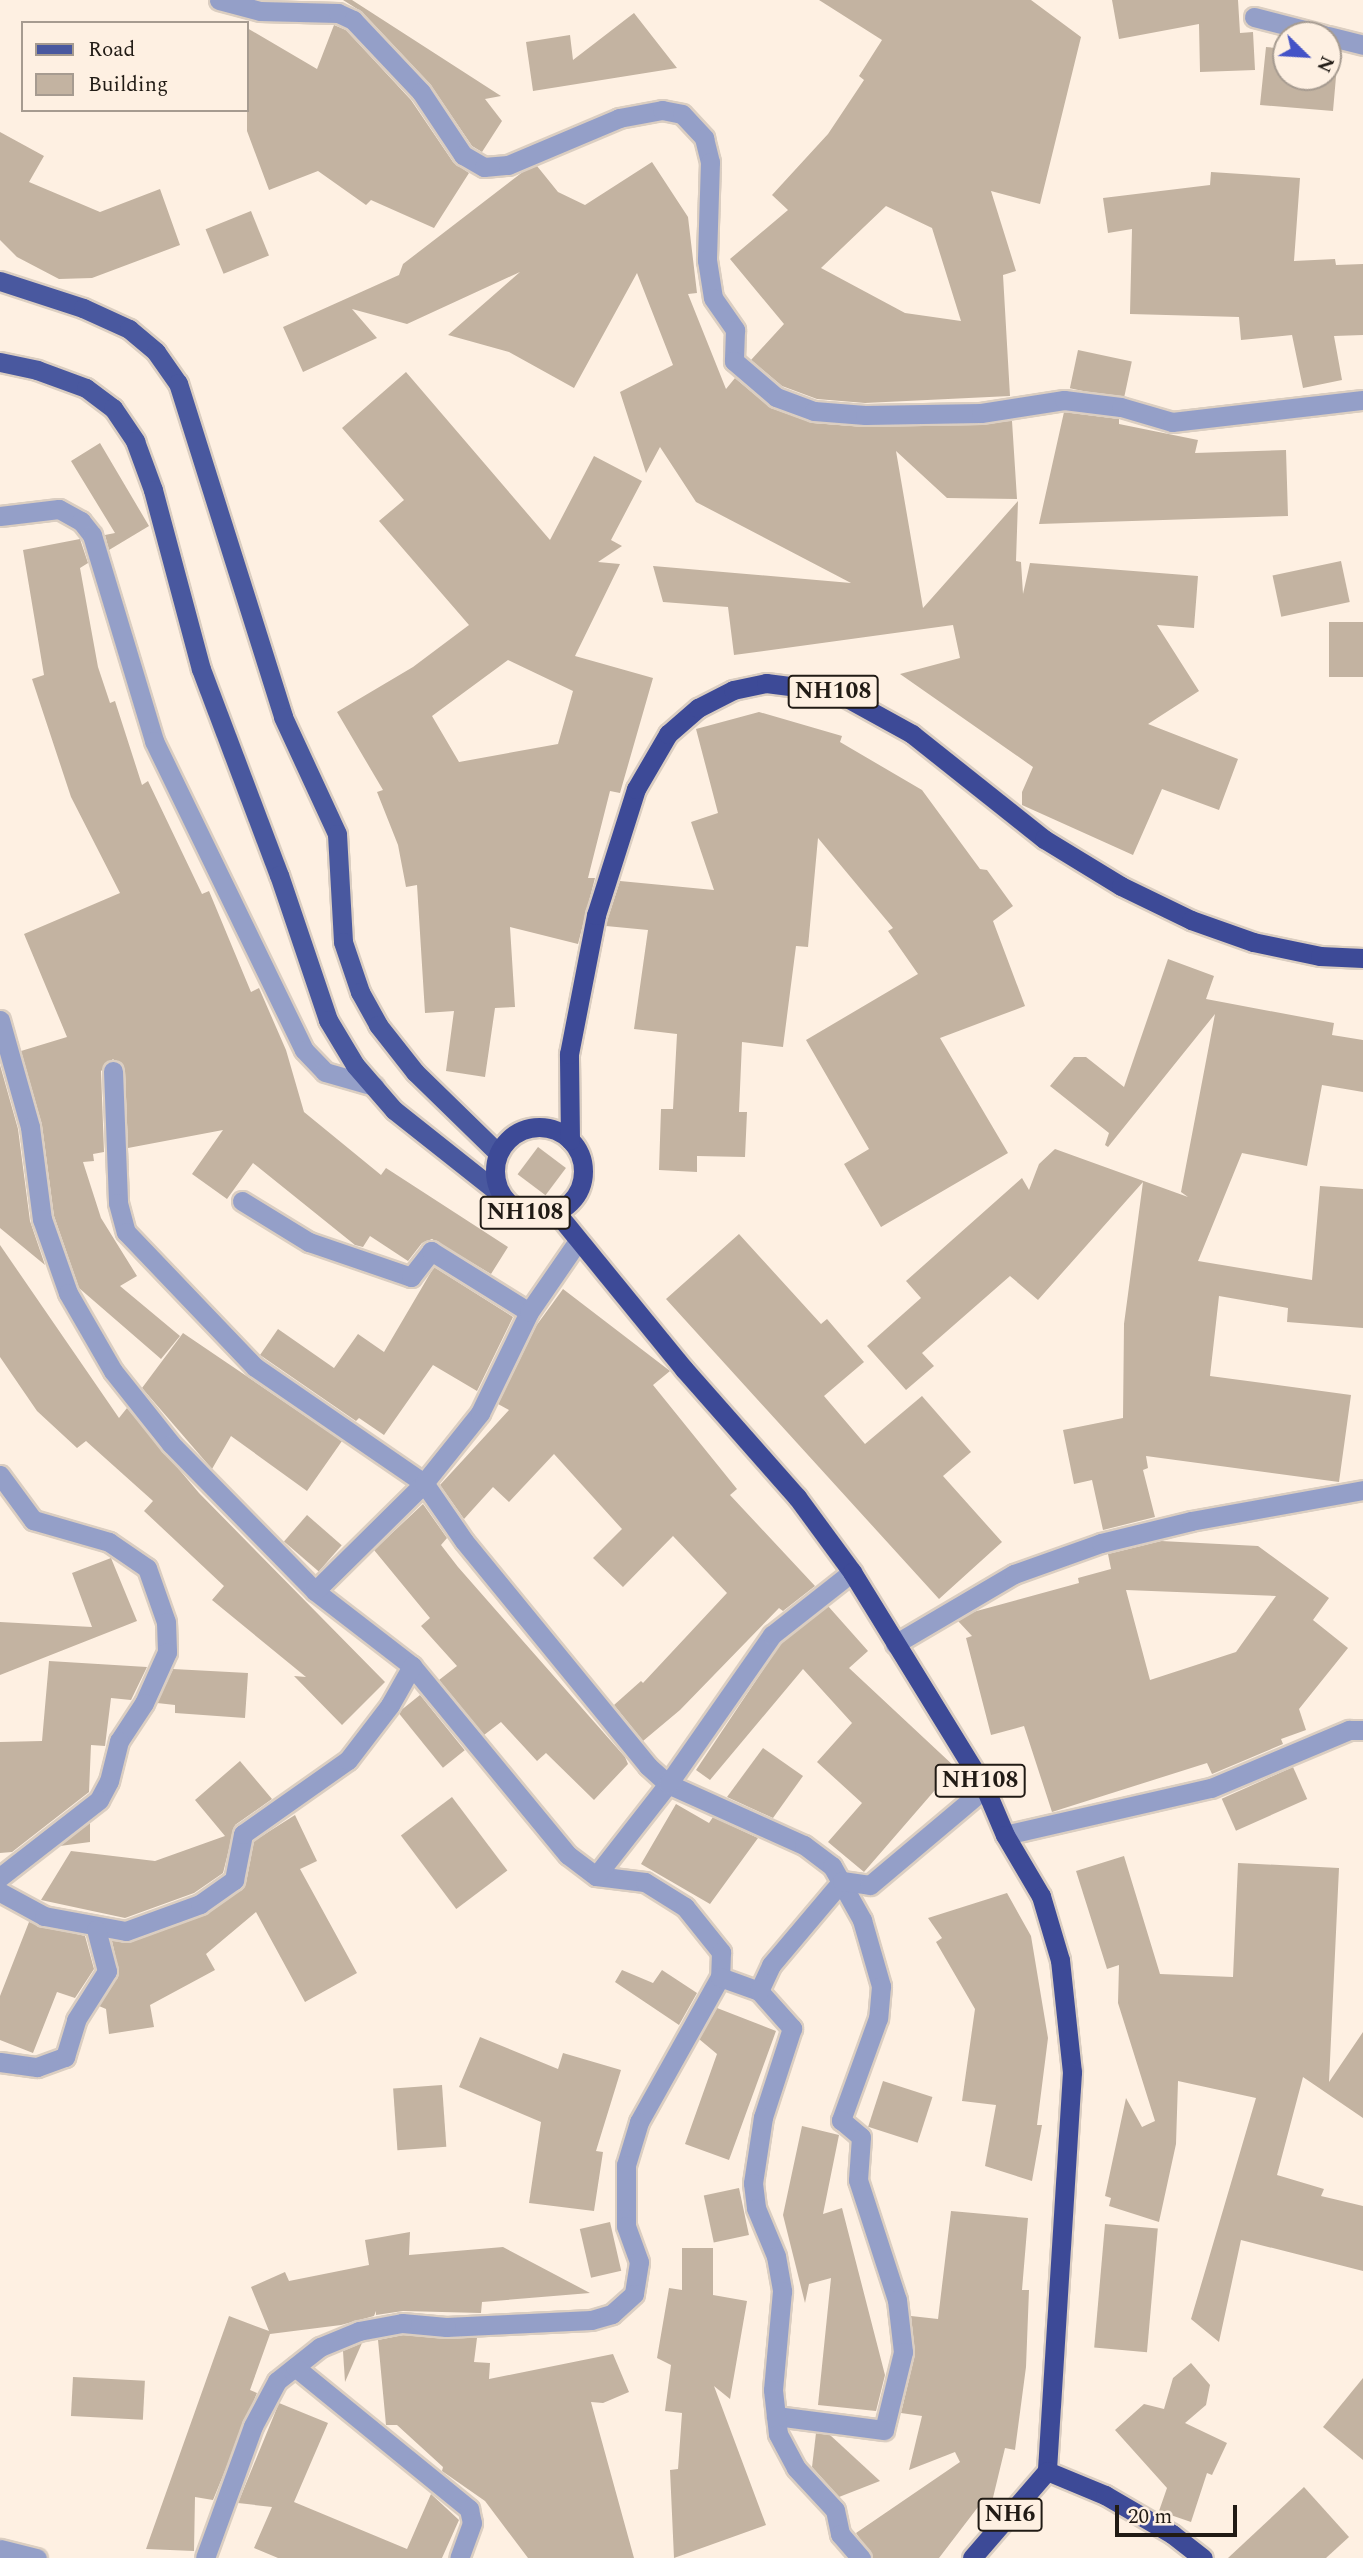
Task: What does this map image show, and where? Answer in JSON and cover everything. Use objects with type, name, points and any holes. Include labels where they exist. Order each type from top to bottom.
[{"type":"highway","name":"NH108","points":[[498,1153],[495,1174],[500,1194],[516,1210],[536,1216],[556,1212],[573,1199],[583,1180],[581,1158],[570,1140],[569,1054],[596,915],[636,789],[668,734],[698,708],[733,690],[766,683],[836,692],[912,734],[1044,839],[1121,886],[1191,920],[1253,942],[1320,956],[1363,958]]},
{"type":"highway","points":[[498,1153],[511,1136],[531,1128],[552,1129],[570,1140]]},
{"type":"highway","name":"NH108","points":[[556,1212],[797,1497],[852,1572],[985,1788],[1005,1835],[1041,1896],[1060,1960],[1072,2072],[1047,2471]]},
{"type":"highway","name":"NH6","points":[[972,2558],[1047,2471],[1105,2495],[1172,2533],[1203,2558]]},
{"type":"main road","points":[[0,281],[83,308],[129,329],[156,352],[178,383],[279,704],[337,834],[343,942],[359,992],[378,1025],[415,1072],[498,1153]]},
{"type":"main road","points":[[0,362],[37,370],[86,388],[113,408],[135,441],[153,490],[201,669],[279,875],[328,1020],[355,1066],[394,1110],[500,1194]]},
{"type":"street","points":[[219,0],[260,11],[324,11],[353,20],[421,92],[463,155],[484,167],[508,165],[619,117],[662,110],[682,114],[704,138],[710,162],[707,260],[713,298],[734,330],[734,361],[776,397],[814,411],[865,415],[981,413],[1063,400],[1121,407],[1172,422],[1363,400]]},
{"type":"street","points":[[1254,18],[1272,22]]},
{"type":"street","points":[[1342,40],[1363,45]]},
{"type":"street","points":[[0,516],[59,509],[81,521],[92,535],[154,740],[300,1041],[325,1072],[373,1086]]},
{"type":"street","points":[[0,1020],[30,1127],[42,1219],[68,1293],[113,1371],[171,1444],[315,1591],[412,1666],[568,1855],[596,1876],[645,1882],[685,1908],[721,1952],[720,1977],[639,2122],[626,2165],[626,2226],[639,2262],[634,2294],[612,2314],[592,2320],[446,2327],[402,2323],[359,2331],[320,2347],[277,2381],[253,2426],[205,2558]]},
{"type":"street","points":[[113,1071],[118,1203],[126,1232],[255,1367],[424,1483],[629,1747],[668,1784],[804,1845],[832,1866],[862,1920],[881,1986],[875,2034],[841,2120],[861,2137],[858,2180],[897,2300],[903,2352],[884,2430],[776,2416]]},
{"type":"street","points":[[242,1201],[309,1242],[411,1277],[431,1251],[529,1312]]},
{"type":"street","points":[[315,1591],[424,1483],[480,1413],[529,1312],[578,1241]]},
{"type":"street","points":[[0,1475],[33,1520],[109,1542],[146,1568],[166,1622],[167,1652],[144,1703],[119,1741],[109,1781],[99,1800],[0,1877]]},
{"type":"street","points":[[895,1644],[1014,1574],[1101,1543],[1191,1521],[1363,1490]]},
{"type":"street","points":[[596,1876],[668,1784],[772,1635],[852,1572]]},
{"type":"street","points":[[0,1892],[44,1916],[96,1929],[126,1931],[168,1919],[200,1904],[233,1880],[243,1834],[348,1760],[390,1705],[412,1666]]},
{"type":"street","points":[[1005,1835],[1211,1788],[1349,1730],[1363,1730]]},
{"type":"street","points":[[842,1881],[870,1885],[985,1788]]},
{"type":"street","points":[[759,1991],[771,1965],[842,1881]]},
{"type":"street","points":[[0,2062],[37,2067],[65,2057],[76,2020],[107,1971],[96,1929]]},
{"type":"street","points":[[720,1977],[759,1991],[792,2028],[763,2117],[753,2183],[757,2208],[776,2256],[782,2291],[773,2390],[778,2434],[796,2468],[835,2510],[840,2534],[861,2558]]},
{"type":"street","points":[[295,2367],[469,2509],[472,2523],[459,2558]]},
{"type":"street","points":[[0,2549],[37,2558]]},
{"type":"building","points":[[343,0],[352,0],[501,96],[485,99],[502,121],[482,152],[472,146],[430,84],[362,12]]},
{"type":"building","points":[[819,0],[1031,0],[1081,37],[1040,204],[991,191],[1016,271],[1003,275],[1010,396],[865,403],[817,399],[782,386],[751,360],[784,324],[730,259],[788,210],[772,195],[828,134],[864,80],[859,76],[882,40]],"holes":[[[886,206],[932,228],[961,321],[905,313],[821,268]]]},
{"type":"building","points":[[1112,0],[1238,0],[1240,33],[1253,32],[1255,70],[1200,72],[1199,24],[1119,39]]},
{"type":"building","points":[[634,13],[677,68],[533,91],[526,42],[570,35],[573,60]]},
{"type":"building","points":[[334,25],[346,30],[411,100],[453,162],[469,173],[434,228],[371,200],[366,205],[318,171],[269,190],[247,131],[248,29],[317,69]]},
{"type":"building","points":[[1266,47],[1272,48],[1272,91],[1335,91],[1333,111],[1260,105]]},
{"type":"building","points":[[0,132],[44,156],[29,182],[100,212],[160,189],[180,245],[92,278],[59,279],[17,257],[0,240]]},
{"type":"building","points":[[652,162],[688,217],[697,293],[688,294],[726,389],[735,378],[771,408],[813,423],[865,427],[1012,421],[1017,499],[947,498],[896,451],[923,608],[1018,501],[1016,561],[1021,562],[1023,594],[1030,563],[1198,576],[1194,628],[1157,625],[1199,691],[1148,724],[1238,759],[1219,810],[1162,789],[1133,855],[1022,805],[1022,792],[1033,767],[900,674],[960,658],[953,625],[734,655],[728,607],[663,602],[653,566],[851,583],[696,502],[660,447],[646,473],[620,392],[673,365],[637,273],[574,388],[509,352],[448,335],[520,272],[407,324],[352,309],[377,338],[303,372],[283,327],[399,275],[403,264],[524,171],[537,166],[558,192],[585,205]]},
{"type":"building","points":[[1211,172],[1300,178],[1294,261],[1335,259],[1336,265],[1363,264],[1363,335],[1334,336],[1342,380],[1303,388],[1292,335],[1241,340],[1239,317],[1130,314],[1132,229],[1108,233],[1103,198],[1210,185]]},
{"type":"building","points":[[251,211],[269,256],[224,274],[206,229]]},
{"type":"building","points":[[1078,350],[1132,361],[1124,400],[1070,388]]},
{"type":"building","points":[[406,372],[550,540],[594,456],[642,481],[611,540],[622,546],[598,562],[620,564],[575,656],[653,678],[620,793],[610,791],[588,878],[595,878],[578,944],[510,927],[515,1007],[495,1008],[485,1077],[446,1071],[454,1011],[425,1013],[417,885],[406,887],[398,845],[377,792],[383,790],[337,712],[413,667],[469,625],[379,521],[404,500],[342,428]],"holes":[[[508,660],[573,691],[558,744],[459,762],[432,716]]]},
{"type":"building","points":[[1064,412],[1119,419],[1119,424],[1198,440],[1195,453],[1286,450],[1288,516],[1039,524]]},
{"type":"building","points":[[100,443],[149,526],[109,550],[105,535],[115,533],[71,461]]},
{"type":"building","points":[[80,539],[88,563],[80,568],[98,667],[110,703],[115,701],[142,785],[148,781],[202,894],[209,891],[251,992],[259,988],[286,1050],[304,1112],[381,1175],[386,1168],[508,1247],[491,1274],[432,1239],[422,1243],[408,1261],[370,1236],[363,1247],[355,1245],[253,1163],[227,1199],[192,1174],[223,1130],[128,1148],[125,1071],[113,1059],[101,1071],[104,1152],[93,1154],[94,1161],[83,1162],[101,1218],[137,1276],[120,1286],[180,1336],[161,1359],[79,1288],[54,1216],[42,1125],[21,1051],[67,1037],[24,934],[120,893],[71,797],[32,679],[44,675],[23,550]]},
{"type":"building","points":[[1341,561],[1350,602],[1281,617],[1273,576]]},
{"type":"building","points":[[1329,622],[1363,622],[1363,677],[1329,677]]},
{"type":"building","points":[[759,712],[842,736],[840,742],[922,790],[980,869],[987,870],[1013,906],[993,921],[1025,1006],[940,1038],[1008,1153],[881,1227],[844,1164],[869,1149],[806,1040],[918,974],[888,931],[893,928],[818,838],[808,947],[796,946],[783,1047],[742,1042],[739,1112],[747,1112],[745,1157],[697,1156],[697,1172],[659,1170],[661,1109],[673,1109],[677,1034],[634,1029],[648,930],[606,926],[620,881],[714,890],[691,822],[718,813],[696,729]]},
{"type":"building","points":[[1168,959],[1214,976],[1206,999],[1334,1023],[1332,1035],[1363,1040],[1363,1092],[1322,1085],[1307,1166],[1242,1153],[1198,1261],[1312,1280],[1320,1186],[1363,1189],[1363,1328],[1287,1322],[1288,1308],[1219,1296],[1210,1376],[1351,1395],[1339,1482],[1146,1456],[1148,1468],[1143,1470],[1155,1517],[1103,1530],[1092,1480],[1074,1484],[1063,1430],[1123,1418],[1124,1324],[1143,1182],[1038,1300],[1010,1276],[922,1353],[934,1366],[906,1390],[867,1346],[921,1298],[906,1281],[1022,1178],[1029,1190],[1039,1164],[1055,1149],[1188,1197],[1181,1192],[1215,1014],[1108,1147],[1105,1145],[1109,1133],[1050,1086],[1074,1057],[1086,1057],[1124,1087]]},
{"type":"building","points":[[0,1065],[18,1129],[30,1221],[45,1265],[0,1228]]},
{"type":"building","points":[[538,1147],[566,1168],[545,1195],[518,1174]]},
{"type":"building","points":[[739,1234],[821,1324],[827,1319],[864,1362],[824,1396],[865,1444],[922,1396],[971,1452],[943,1476],[1002,1542],[939,1599],[666,1299]]},
{"type":"building","points":[[0,1245],[119,1418],[127,1408],[199,1493],[385,1682],[342,1725],[294,1676],[306,1677],[212,1600],[224,1586],[144,1511],[153,1501],[86,1441],[77,1448],[37,1411],[0,1357]]},
{"type":"building","points":[[434,1267],[513,1317],[477,1391],[433,1365],[384,1435],[359,1418],[356,1421],[260,1355],[278,1329],[334,1368],[358,1334],[384,1352]]},
{"type":"building","points":[[563,1289],[670,1371],[653,1385],[737,1489],[730,1495],[815,1586],[783,1611],[779,1608],[680,1710],[643,1741],[614,1705],[641,1681],[643,1683],[727,1593],[673,1536],[623,1587],[593,1558],[622,1529],[554,1454],[509,1502],[493,1487],[464,1519],[440,1485],[509,1410],[498,1404],[536,1326]]},
{"type":"building","points":[[183,1333],[342,1441],[307,1491],[231,1436],[212,1469],[142,1388]]},
{"type":"building","points":[[423,1504],[447,1538],[441,1545],[458,1567],[625,1757],[628,1764],[594,1800],[546,1753],[537,1761],[501,1722],[484,1735],[439,1680],[457,1666],[421,1626],[430,1618],[374,1550]]},
{"type":"building","points":[[307,1515],[342,1545],[319,1572],[284,1541]]},
{"type":"building","points":[[1161,1541],[1258,1546],[1329,1598],[1313,1620],[1348,1648],[1299,1709],[1306,1730],[1281,1739],[1283,1744],[1212,1774],[1207,1763],[1052,1812],[1024,1726],[991,1735],[966,1638],[972,1636],[958,1621],[973,1612],[1079,1583],[1078,1578],[1111,1569],[1108,1554]],"holes":[[[1126,1590],[1276,1596],[1236,1652],[1150,1680]]]},
{"type":"building","points":[[111,1558],[137,1621],[0,1675],[0,1622],[92,1627],[72,1573]]},
{"type":"building","points":[[828,1606],[868,1651],[849,1668],[955,1767],[864,1872],[828,1842],[862,1803],[817,1762],[852,1723],[803,1669],[710,1780],[696,1770],[781,1643]]},
{"type":"building","points":[[49,1661],[147,1667],[131,1700],[111,1698],[105,1746],[91,1745],[89,1792],[12,1852],[0,1853],[0,1742],[42,1741]]},
{"type":"building","points":[[173,1669],[248,1673],[245,1718],[175,1713],[175,1705],[157,1703]]},
{"type":"building","points":[[420,1695],[465,1750],[443,1768],[398,1713]]},
{"type":"building","points":[[763,1748],[803,1776],[773,1818],[727,1797]]},
{"type":"building","points":[[240,1761],[272,1799],[235,1825],[223,1873],[194,1893],[125,1918],[41,1900],[71,1851],[155,1861],[225,1836],[195,1800]]},
{"type":"building","points":[[1293,1767],[1307,1799],[1236,1831],[1222,1799]]},
{"type":"building","points":[[452,1797],[507,1870],[456,1909],[401,1836]]},
{"type":"building","points":[[676,1804],[709,1823],[713,1817],[758,1838],[710,1904],[641,1864]]},
{"type":"building","points":[[295,1815],[317,1861],[300,1869],[357,1973],[305,2002],[256,1912],[206,1954],[215,1970],[150,2005],[154,2027],[109,2034],[106,2009],[99,2006],[119,1973],[112,1941],[130,1942],[207,1914],[246,1883],[254,1841]]},
{"type":"building","points":[[90,1822],[90,1842],[60,1846]]},
{"type":"building","points":[[1124,1856],[1160,1974],[1233,1977],[1238,1863],[1339,1868],[1329,2082],[1363,2032],[1363,2118],[1303,2077],[1277,2175],[1324,2189],[1321,2196],[1363,2206],[1363,2271],[1241,2240],[1219,2342],[1191,2319],[1256,2098],[1178,2081],[1176,2144],[1159,2222],[1109,2206],[1111,2198],[1105,2196],[1126,2098],[1142,2127],[1155,2121],[1118,2003],[1119,1965],[1107,1969],[1076,1871]]},
{"type":"building","points":[[1007,1893],[1031,1936],[1048,2038],[1037,2125],[1042,2125],[1032,2181],[985,2166],[996,2105],[962,2101],[975,2009],[936,1942],[942,1938],[928,1918]]},
{"type":"building","points":[[29,1922],[85,1936],[94,1969],[75,1998],[57,1992],[33,2053],[0,2040],[0,1996]]},
{"type":"building","points":[[622,1970],[653,1983],[662,1970],[697,1993],[679,2025],[615,1982]]},
{"type":"building","points":[[717,2008],[776,2031],[729,2160],[685,2144],[717,2054],[699,2039]]},
{"type":"building","points":[[480,2037],[558,2069],[563,2053],[621,2070],[596,2151],[603,2152],[594,2211],[529,2203],[541,2122],[459,2087]]},
{"type":"building","points":[[883,2081],[932,2097],[918,2143],[868,2127]]},
{"type":"building","points":[[442,2085],[446,2147],[397,2150],[393,2088]]},
{"type":"building","points":[[802,2126],[839,2135],[823,2214],[842,2208],[885,2375],[876,2411],[818,2405],[831,2278],[809,2284],[805,2303],[783,2215]]},
{"type":"building","points":[[739,2188],[749,2235],[714,2242],[704,2195]]},
{"type":"building","points":[[951,2211],[1028,2218],[1022,2290],[1029,2290],[1026,2367],[1015,2450],[1005,2448],[990,2510],[978,2507],[939,2558],[873,2558],[856,2533],[960,2462],[955,2452],[909,2470],[922,2416],[901,2413],[915,2354],[911,2316],[938,2319]]},
{"type":"building","points":[[610,2222],[621,2271],[591,2278],[580,2229]]},
{"type":"building","points":[[1105,2224],[1158,2229],[1147,2352],[1094,2348]]},
{"type":"building","points":[[410,2232],[409,2255],[503,2247],[590,2293],[482,2302],[481,2313],[403,2311],[376,2315],[376,2311],[374,2316],[341,2325],[270,2334],[250,2390],[257,2393],[213,2500],[195,2497],[194,2551],[146,2549],[229,2316],[269,2331],[251,2287],[285,2272],[289,2281],[369,2265],[365,2240]]},
{"type":"building","points":[[682,2248],[713,2248],[713,2295],[747,2301],[730,2399],[714,2386],[766,2525],[674,2558],[670,2470],[678,2469],[682,2413],[665,2411],[671,2365],[657,2358],[669,2288],[682,2290]]},
{"type":"building","points":[[403,2335],[477,2338],[474,2362],[490,2363],[489,2379],[613,2354],[629,2392],[603,2403],[591,2402],[634,2558],[528,2558],[485,2501],[442,2471],[443,2467],[397,2425],[386,2425],[378,2340]]},
{"type":"building","points":[[362,2343],[345,2382],[343,2351]]},
{"type":"building","points":[[1191,2363],[1210,2385],[1206,2405],[1185,2423],[1227,2443],[1212,2475],[1207,2473],[1191,2522],[1159,2511],[1167,2488],[1115,2430],[1144,2404],[1164,2409],[1173,2378]]},
{"type":"building","points":[[73,2377],[145,2381],[143,2420],[71,2416]]},
{"type":"building","points":[[1363,2378],[1363,2460],[1323,2427]]},
{"type":"building","points":[[279,2403],[328,2423],[294,2502],[407,2549],[431,2494],[459,2520],[442,2558],[278,2558],[254,2548],[272,2507],[238,2503]]},
{"type":"building","points":[[816,2433],[830,2435],[880,2481],[839,2497],[812,2467]]},
{"type":"building","points":[[1304,2487],[1349,2537],[1326,2558],[1228,2558]]}]
